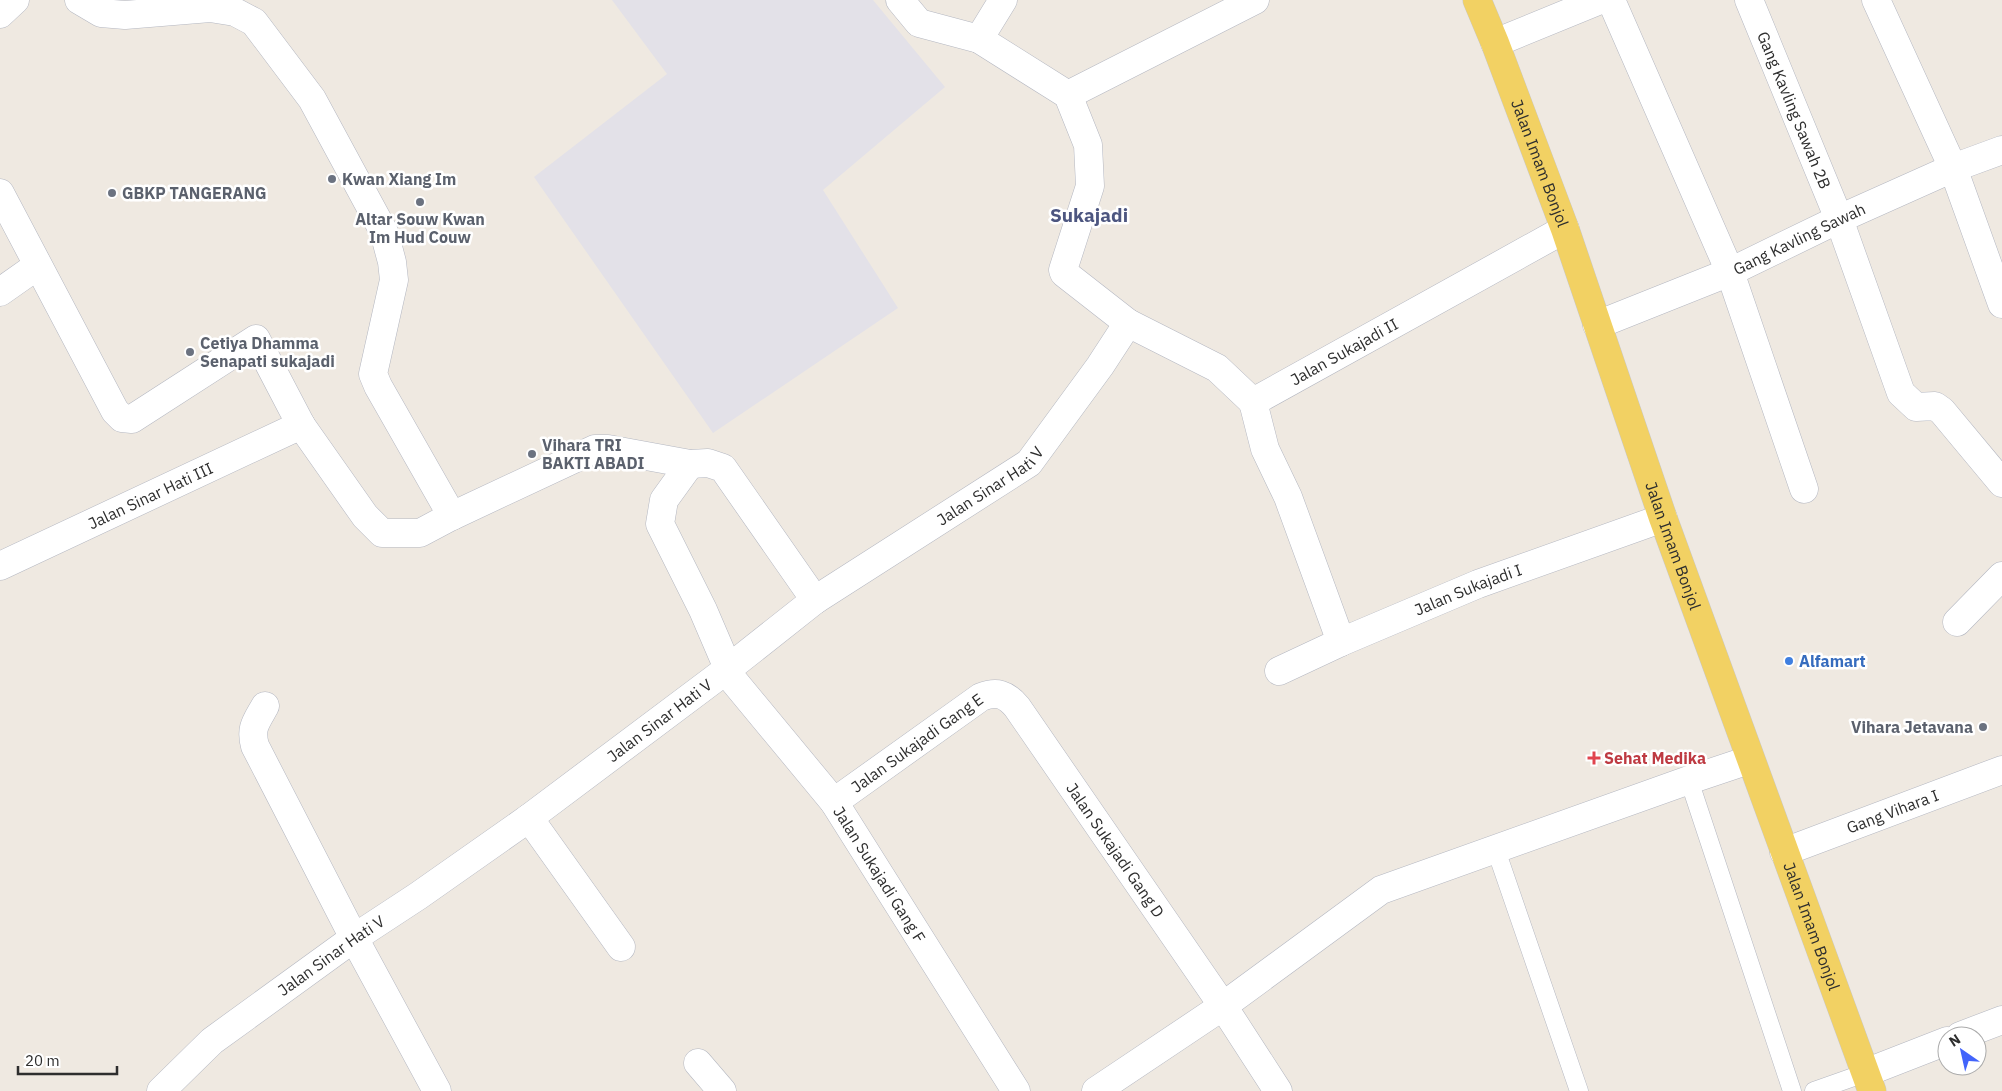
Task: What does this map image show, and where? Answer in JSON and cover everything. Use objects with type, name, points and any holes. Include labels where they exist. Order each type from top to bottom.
[{"type":"main road","name":"Jalan Imam Bonjol","points":[[1477,0],[1565,229],[1662,518],[1868,1082]]},
{"type":"street","points":[[0,14],[15,0]]},
{"type":"street","points":[[79,0],[102,13],[125,15],[210,8],[235,12],[254,22],[312,99],[384,232],[392,262],[394,280],[373,374],[452,516]]},
{"type":"street","points":[[900,0],[919,23],[979,39],[1068,95],[1088,145],[1090,186],[1063,270],[1066,276],[1128,323],[1217,368],[1253,402],[1265,449],[1288,497],[1341,642]]},
{"type":"street","points":[[979,39],[1003,0]]},
{"type":"street","points":[[1068,95],[1255,0]]},
{"type":"street","points":[[1495,43],[1600,0]]},
{"type":"street","points":[[1611,0],[1730,272],[1804,489]]},
{"type":"street","name":"Gang Kavling Sawah 2B","points":[[1749,0],[1839,219],[1900,393],[1916,407],[1935,406],[1942,410],[2002,483]]},
{"type":"street","points":[[1876,0],[1953,168],[2002,304]]},
{"type":"street","name":"Gang Kavling Sawah","points":[[1597,325],[1730,272],[1839,219],[1953,168],[2002,150]]},
{"type":"street","points":[[0,194],[115,411],[122,418],[132,419],[256,340],[301,425],[365,516],[382,533],[420,533],[452,516],[596,449],[690,464],[708,463],[723,468],[815,600]]},
{"type":"street","name":"Jalan Sukajadi II","points":[[1253,402],[1565,229]]},
{"type":"street","points":[[0,292],[37,266]]},
{"type":"street","name":"Jalan Sinar Hati V","points":[[161,1091],[212,1040],[354,938],[418,896],[529,818],[729,668],[815,600],[1029,463],[1100,366],[1128,323]]},
{"type":"street","name":"Jalan Sinar Hati III","points":[[0,566],[301,425]]},
{"type":"street","name":"Jalan Sukajadi Gang F","points":[[690,464],[664,500],[660,524],[703,610],[733,680],[834,802],[1016,1091]]},
{"type":"street","name":"Jalan Sukajadi I","points":[[1279,671],[1341,642],[1478,584],[1662,518]]},
{"type":"street","points":[[1957,622],[2002,576]]},
{"type":"street","name":"Jalan Sukajadi Gang E","points":[[834,802],[981,697],[998,693],[1005,695]]},
{"type":"street","name":"Jalan Sukajadi Gang D","points":[[1005,695],[1017,707],[1223,1006],[1278,1091]]},
{"type":"street","points":[[265,706],[254,724],[252,734],[255,746],[354,938],[437,1091]]},
{"type":"street","points":[[1096,1091],[1223,1006],[1381,890],[1749,760]]},
{"type":"street","name":"Gang Vihara I","points":[[1784,852],[2002,770]]},
{"type":"street","points":[[529,818],[621,947]]},
{"type":"street","points":[[1986,1026],[2002,1020]]},
{"type":"street","points":[[1868,1082],[1937,1046]]},
{"type":"street","points":[[698,1062],[722,1091]]},
{"type":"lane","points":[[1689,780],[1792,1091]]},
{"type":"lane","points":[[1496,850],[1579,1091]]},
{"type":"lane","points":[[1814,1091],[1868,1082]]},
{"type":"shaded area","points":[[612,0],[873,0],[945,87],[823,190],[898,308],[713,433],[534,177],[667,74]]},
{"type":"place","name":"Kwan Xiang Im","points":[[332,179]]},
{"type":"place","name":"GBKP TANGERANG","points":[[112,193]]},
{"type":"place","name":"Altar Souw Kwan Im Hud Couw","points":[[420,202]]},
{"type":"place","name":"Cetiya Dhamma Senapati sukajadi","points":[[190,352]]},
{"type":"place","name":"Vihara TRI BAKTI ABADI","points":[[532,454]]},
{"type":"place","name":"Alfamart","points":[[1789,661]]},
{"type":"place","name":"Vihara Jetavana","points":[[1983,727]]},
{"type":"place","name":"Sehat Medika","points":[[1594,758]]},
{"type":"district","name":"Sukajadi","points":[[1089,215]]}]
